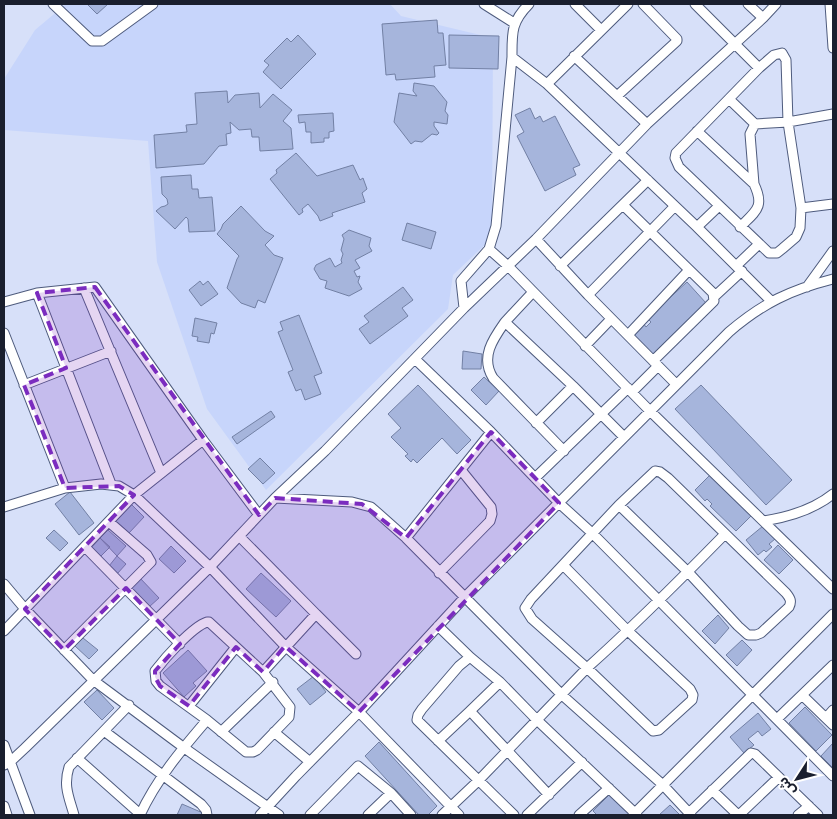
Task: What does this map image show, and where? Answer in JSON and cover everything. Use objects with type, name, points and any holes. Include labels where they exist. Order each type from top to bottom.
[{"type":"street","points":[[54,4],[92,41],[102,41],[152,4]]},
{"type":"street","points":[[484,4],[514,23]]},
{"type":"street","points":[[464,308],[461,281],[489,250],[496,226],[512,57],[512,32],[514,23],[521,12],[530,4]]},
{"type":"street","points":[[575,4],[601,30]]},
{"type":"street","points":[[547,84],[628,4]]},
{"type":"street","points":[[617,96],[677,41],[675,35],[643,4]]},
{"type":"street","points":[[695,4],[759,68]]},
{"type":"street","points":[[748,4],[763,18]]},
{"type":"street","points":[[7,764],[210,567],[275,498],[325,452],[464,308],[536,239],[647,124],[776,4]]},
{"type":"street","points":[[830,4],[833,48]]},
{"type":"street","points":[[782,53],[786,60],[788,122],[801,208],[800,228],[796,237],[773,254],[767,252],[758,244],[679,167],[675,158],[676,153],[729,99],[759,68],[774,55],[782,53]]},
{"type":"street","points":[[574,56],[647,124]]},
{"type":"street","points":[[512,57],[547,84],[697,227],[771,301]]},
{"type":"street","points":[[729,99],[755,124],[788,122],[833,114]]},
{"type":"street","points":[[754,184],[750,134],[755,124]]},
{"type":"street","points":[[697,131],[754,184],[758,191],[760,204],[758,210],[740,226]]},
{"type":"street","points":[[560,266],[648,180]]},
{"type":"street","points":[[801,208],[833,204]]},
{"type":"street","points":[[623,205],[714,296]]},
{"type":"street","points":[[588,295],[675,206]]},
{"type":"street","points":[[697,227],[719,206]]},
{"type":"street","points":[[536,239],[676,384]]},
{"type":"street","points":[[535,478],[630,390],[714,301],[714,296],[739,269],[758,244]]},
{"type":"street","points":[[489,250],[508,266],[650,411],[833,589]]},
{"type":"street","points":[[806,287],[833,251]]},
{"type":"street","points":[[628,335],[689,270]]},
{"type":"street","points":[[260,815],[360,712],[464,598],[729,332],[749,315],[771,301],[833,279]]},
{"type":"street","points":[[4,302],[37,293],[95,287],[202,440],[259,515]]},
{"type":"street","points":[[84,288],[161,473]]},
{"type":"street","points":[[533,292],[505,322],[490,343],[488,371],[564,451]]},
{"type":"street","points":[[37,293],[111,484]]},
{"type":"street","points":[[585,346],[611,318]]},
{"type":"street","points":[[505,322],[624,437]]},
{"type":"street","points":[[4,333],[64,488]]},
{"type":"street","points":[[24,385],[111,351]]},
{"type":"street","points":[[415,359],[491,432],[559,503],[592,533],[658,602],[752,693],[833,776]]},
{"type":"street","points":[[536,423],[573,386]]},
{"type":"street","points":[[406,538],[491,432]]},
{"type":"street","points":[[4,631],[134,495],[202,440]]},
{"type":"street","points":[[439,573],[490,521],[492,514],[491,507],[460,470]]},
{"type":"street","points":[[563,565],[628,631],[690,689],[693,695],[692,700],[659,730],[654,731],[532,619],[525,608],[531,599],[619,504],[651,473],[657,471],[668,478],[791,599],[789,606],[761,633],[748,635],[619,504]]},
{"type":"street","points":[[4,507],[64,488],[111,484],[119,486],[134,495],[210,567],[286,646],[360,712],[459,815]]},
{"type":"street","points":[[764,522],[787,518],[806,510],[833,494]]},
{"type":"street","points":[[275,498],[362,504],[377,511],[562,695],[663,785],[690,814],[751,753],[755,754],[818,815]]},
{"type":"street","points":[[64,650],[150,565],[151,560],[109,522]]},
{"type":"street","points":[[442,815],[478,781],[587,668],[658,602],[725,534]]},
{"type":"street","points":[[239,536],[356,654]]},
{"type":"street","points":[[85,547],[180,644]]},
{"type":"street","points":[[4,584],[25,609],[93,680],[129,705],[183,748],[279,815]]},
{"type":"street","points":[[263,672],[316,614]]},
{"type":"street","points":[[438,626],[470,657],[500,682],[635,814],[752,693],[833,614]]},
{"type":"street","points":[[209,622],[273,682],[290,707],[288,717],[257,750],[246,752],[189,706],[160,686],[155,677],[155,670],[180,644],[198,626],[209,622]]},
{"type":"street","points":[[189,706],[236,647]]},
{"type":"street","points":[[470,657],[453,673],[422,709],[417,718],[419,723],[514,815]]},
{"type":"street","points":[[777,719],[833,665]]},
{"type":"street","points":[[221,732],[273,682]]},
{"type":"street","points":[[438,741],[500,682]]},
{"type":"street","points":[[802,695],[833,725]]},
{"type":"street","points":[[74,815],[65,779],[69,767],[129,705]]},
{"type":"street","points":[[826,718],[833,710]]},
{"type":"street","points":[[470,711],[548,795]]},
{"type":"street","points":[[77,758],[140,814],[163,776],[183,748],[207,720]]},
{"type":"street","points":[[104,731],[201,804],[206,810],[206,815]]},
{"type":"street","points":[[274,732],[310,762]]},
{"type":"street","points":[[4,745],[7,764],[30,815]]},
{"type":"street","points":[[528,815],[582,762]]},
{"type":"street","points":[[310,815],[358,766],[391,793],[410,815]]},
{"type":"street","points":[[712,790],[739,815],[779,777]]},
{"type":"street","points":[[579,815],[609,788]]},
{"type":"street","points":[[368,815],[391,793]]},
{"type":"street","points":[[4,806],[7,815]]},
{"type":"street","points":[[798,815],[808,806]]},
{"type":"highlighted area","points":[[95,287],[259,515],[275,498],[362,504],[406,538],[491,432],[559,503],[359,712],[285,646],[263,672],[236,647],[189,706],[160,686],[155,677],[155,671],[180,644],[126,588],[64,650],[25,609],[134,495],[119,486],[65,488],[24,385],[66,368],[37,293]]},
{"type":"shaded area","points":[[66,4],[390,4],[401,16],[493,38],[492,238],[453,275],[448,309],[266,490],[207,409],[157,262],[148,141],[4,130],[4,79],[35,30]]},
{"type":"building","points":[[87,4],[108,4],[97,14]]},
{"type":"building","points":[[437,20],[438,33],[443,33],[446,65],[434,66],[435,77],[396,80],[395,74],[386,75],[382,24]]},
{"type":"building","points":[[298,35],[316,54],[281,89],[263,72],[269,65],[264,61],[287,38],[291,42]]},
{"type":"building","points":[[449,35],[499,36],[498,69],[449,68]]},
{"type":"building","points":[[414,83],[434,86],[447,102],[445,111],[448,115],[447,124],[434,122],[434,126],[439,133],[437,135],[432,134],[422,142],[415,141],[411,144],[394,122],[399,93],[417,96],[413,91]]},
{"type":"building","points":[[227,91],[228,103],[235,95],[259,93],[260,108],[273,94],[292,110],[283,121],[291,128],[293,149],[260,151],[259,137],[252,137],[251,129],[239,130],[230,122],[231,133],[226,134],[227,145],[219,146],[204,164],[156,168],[154,135],[187,132],[186,125],[197,124],[195,93]]},
{"type":"building","points":[[530,108],[535,119],[540,116],[543,122],[555,116],[580,165],[573,168],[576,175],[545,191],[517,136],[524,132],[515,115]]},
{"type":"building","points":[[333,113],[334,131],[329,132],[329,138],[324,138],[324,142],[311,143],[311,132],[306,132],[305,122],[299,123],[298,115]]},
{"type":"building","points":[[296,153],[317,176],[353,165],[360,180],[363,178],[367,189],[362,193],[365,202],[332,213],[333,216],[320,221],[308,204],[299,215],[270,179],[277,173],[276,170]]},
{"type":"building","points":[[191,175],[192,189],[198,189],[199,198],[212,197],[215,231],[189,232],[188,219],[186,217],[175,229],[156,211],[168,204],[167,199],[162,194],[161,177]]},
{"type":"building","points":[[241,206],[265,231],[274,236],[265,245],[274,255],[283,258],[265,303],[258,300],[255,308],[241,303],[227,288],[239,256],[217,234],[223,224]]},
{"type":"building","points":[[407,223],[436,232],[431,249],[402,240]]},
{"type":"building","points":[[349,230],[371,238],[369,246],[372,251],[355,260],[360,268],[354,271],[357,277],[360,276],[358,282],[362,289],[349,296],[325,288],[327,281],[320,279],[314,269],[316,265],[330,258],[335,267],[342,263],[343,254],[341,250],[344,239],[342,235]]},
{"type":"building","points":[[200,281],[203,285],[208,281],[218,294],[201,306],[189,290]]},
{"type":"building","points":[[687,282],[706,303],[652,355],[632,334],[643,323],[646,327],[651,322],[648,319],[653,313]]},
{"type":"building","points":[[403,287],[413,300],[402,308],[408,316],[370,344],[359,329],[369,322],[364,316]]},
{"type":"building","points":[[299,315],[322,373],[314,376],[321,394],[305,400],[301,389],[296,391],[288,372],[293,370],[278,332],[283,330],[280,322]]},
{"type":"building","points":[[195,318],[217,323],[214,334],[211,333],[209,343],[197,341],[198,337],[192,336]]},
{"type":"building","points":[[463,351],[482,354],[481,369],[462,369]]},
{"type":"building","points":[[484,377],[499,391],[486,405],[471,390]]},
{"type":"building","points":[[418,385],[471,440],[457,454],[442,438],[417,463],[413,459],[411,462],[405,456],[408,454],[391,437],[401,428],[388,414]]},
{"type":"building","points":[[701,385],[792,480],[766,505],[675,409]]},
{"type":"building","points":[[271,411],[275,417],[237,444],[232,437]]},
{"type":"building","points":[[260,458],[275,473],[263,484],[248,469]]},
{"type":"building","points":[[711,474],[752,515],[736,531],[710,506],[712,504],[707,499],[705,501],[695,490]]},
{"type":"building","points":[[70,492],[94,523],[79,535],[55,504]]},
{"type":"building","points":[[131,504],[144,517],[129,533],[116,521]]},
{"type":"building","points":[[763,526],[775,539],[769,544],[772,547],[758,555],[746,540]]},
{"type":"building","points":[[54,530],[68,543],[60,551],[46,538]]},
{"type":"building","points":[[108,530],[126,546],[117,556],[100,538]]},
{"type":"building","points":[[100,538],[110,547],[100,557],[90,549]]},
{"type":"building","points":[[778,545],[793,560],[779,574],[764,560]]},
{"type":"building","points":[[171,546],[186,561],[174,573],[159,559]]},
{"type":"building","points":[[117,556],[126,564],[117,574],[109,566]]},
{"type":"building","points":[[261,573],[291,601],[276,617],[246,589]]},
{"type":"building","points":[[139,577],[159,598],[149,607],[130,586]]},
{"type":"building","points":[[718,615],[729,628],[715,644],[702,631]]},
{"type":"building","points":[[83,638],[98,650],[89,659],[75,646]]},
{"type":"building","points":[[742,640],[752,650],[737,666],[726,655]]},
{"type":"building","points":[[188,650],[207,671],[193,683],[196,686],[184,697],[163,673]]},
{"type":"building","points":[[314,676],[326,692],[310,705],[297,689]]},
{"type":"building","points":[[97,690],[114,708],[102,720],[84,702]]},
{"type":"building","points":[[805,707],[832,735],[816,751],[789,723]]},
{"type":"building","points":[[758,713],[771,729],[762,736],[758,731],[748,739],[754,745],[744,753],[730,737]]},
{"type":"building","points":[[379,742],[437,806],[428,815],[419,815],[365,756]]},
{"type":"building","points":[[833,743],[833,768],[821,756]]},
{"type":"building","points":[[610,794],[629,815],[597,815],[593,811]]},
{"type":"building","points":[[182,804],[203,813],[202,815],[177,815]]},
{"type":"building","points":[[670,805],[680,815],[659,815]]}]
